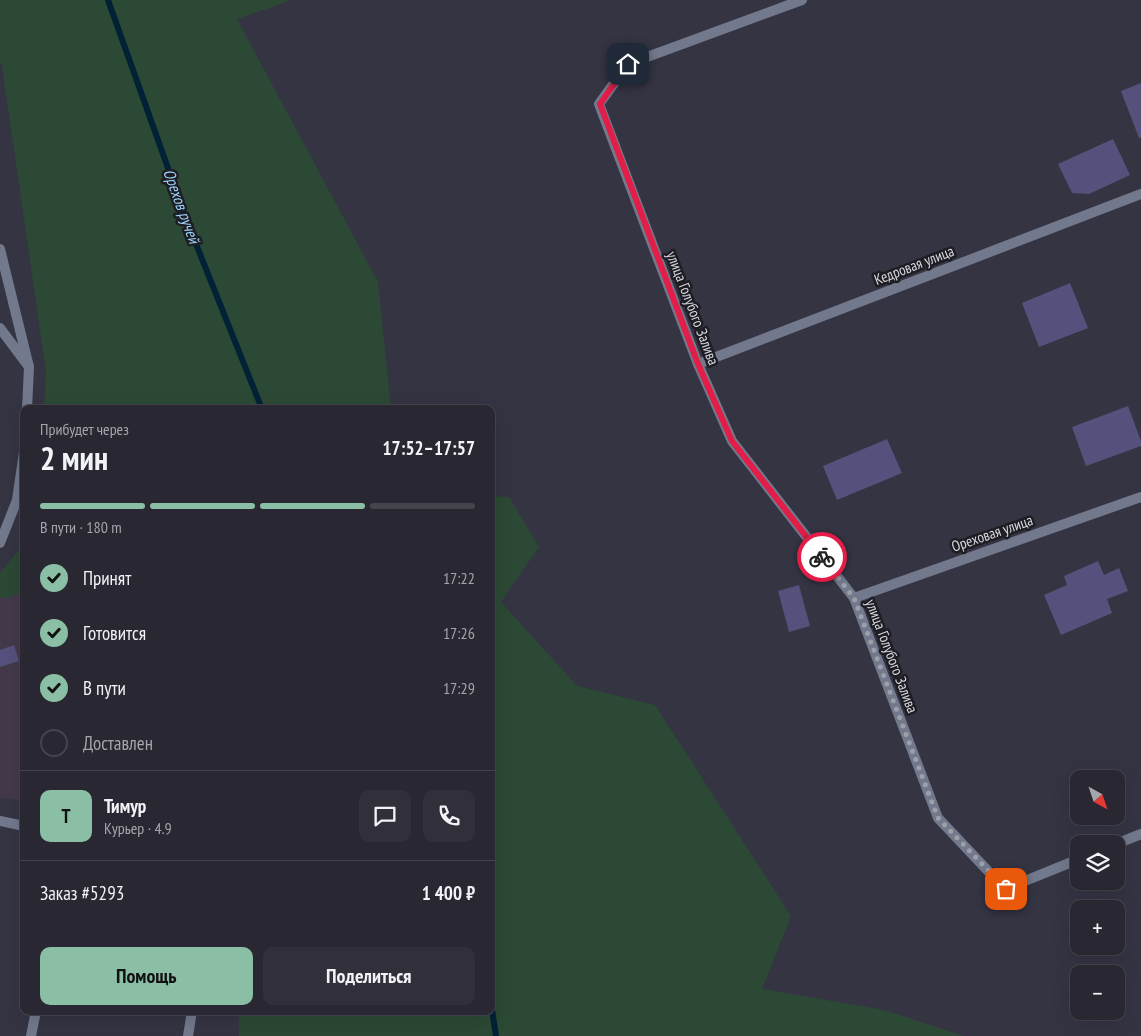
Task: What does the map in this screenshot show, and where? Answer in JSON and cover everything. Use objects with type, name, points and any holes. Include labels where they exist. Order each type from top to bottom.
[{"type":"street","name":"улица Голубого Залива","points":[[802,0],[628,64],[600,104],[698,364],[732,441],[854,598],[938,818],[1006,889],[1070,863]]},
{"type":"street","name":"Кедровая улица","points":[[698,364],[1141,194]]},
{"type":"street","points":[[0,249],[29,367],[27,405]]},
{"type":"street","points":[[0,328],[29,367]]},
{"type":"street","points":[[0,543],[17,500],[20,479]]},
{"type":"street","name":"Ореховая улица","points":[[854,598],[1141,498]]},
{"type":"street","points":[[0,821],[20,825]]},
{"type":"street","points":[[1125,840],[1141,834]]},
{"type":"street","points":[[31,1036],[35,1015]]},
{"type":"street","points":[[188,1036],[191,1015]]},
{"type":"shaded area","points":[[20,593],[20,800],[0,798],[0,597],[6,598]]},
{"type":"green space","points":[[0,0],[292,0],[237,19],[378,282],[391,405],[44,405],[46,371],[0,62]]},
{"type":"green space","points":[[495,496],[509,497],[539,547],[501,602],[577,686],[655,705],[791,916],[762,989],[884,1010],[964,1036],[239,1036],[239,1015],[495,1015]]},
{"type":"green space","points":[[20,545],[20,593],[6,598],[0,597],[0,573],[18,551]]},
{"type":"building","points":[[1141,83],[1141,137],[1139,138],[1121,91]]},
{"type":"building","points":[[1113,139],[1130,175],[1089,194],[1072,193],[1058,164]]},
{"type":"building","points":[[1070,283],[1088,328],[1039,347],[1022,303]]},
{"type":"building","points":[[1128,406],[1141,441],[1141,446],[1086,466],[1072,427]]},
{"type":"building","points":[[887,439],[902,473],[837,500],[823,466]]},
{"type":"building","points":[[1098,561],[1104,575],[1119,568],[1128,591],[1107,599],[1112,613],[1061,635],[1044,595],[1067,585],[1064,576]]},
{"type":"building","points":[[799,585],[810,626],[789,632],[778,591]]},
{"type":"building","points":[[14,645],[19,661],[0,667],[0,650]]},
{"type":"waterway","name":"Орехов ручей","points":[[108,0],[188,224],[260,405]]},
{"type":"waterway","name":"Орехов ручей","points":[[493,1015],[496,1036]]},
{"type":"way so far","points":[[822,557],[854,598],[938,818],[1006,889]]},
{"type":"route","points":[[628,64],[600,104],[698,364],[732,441],[822,557]]}]
